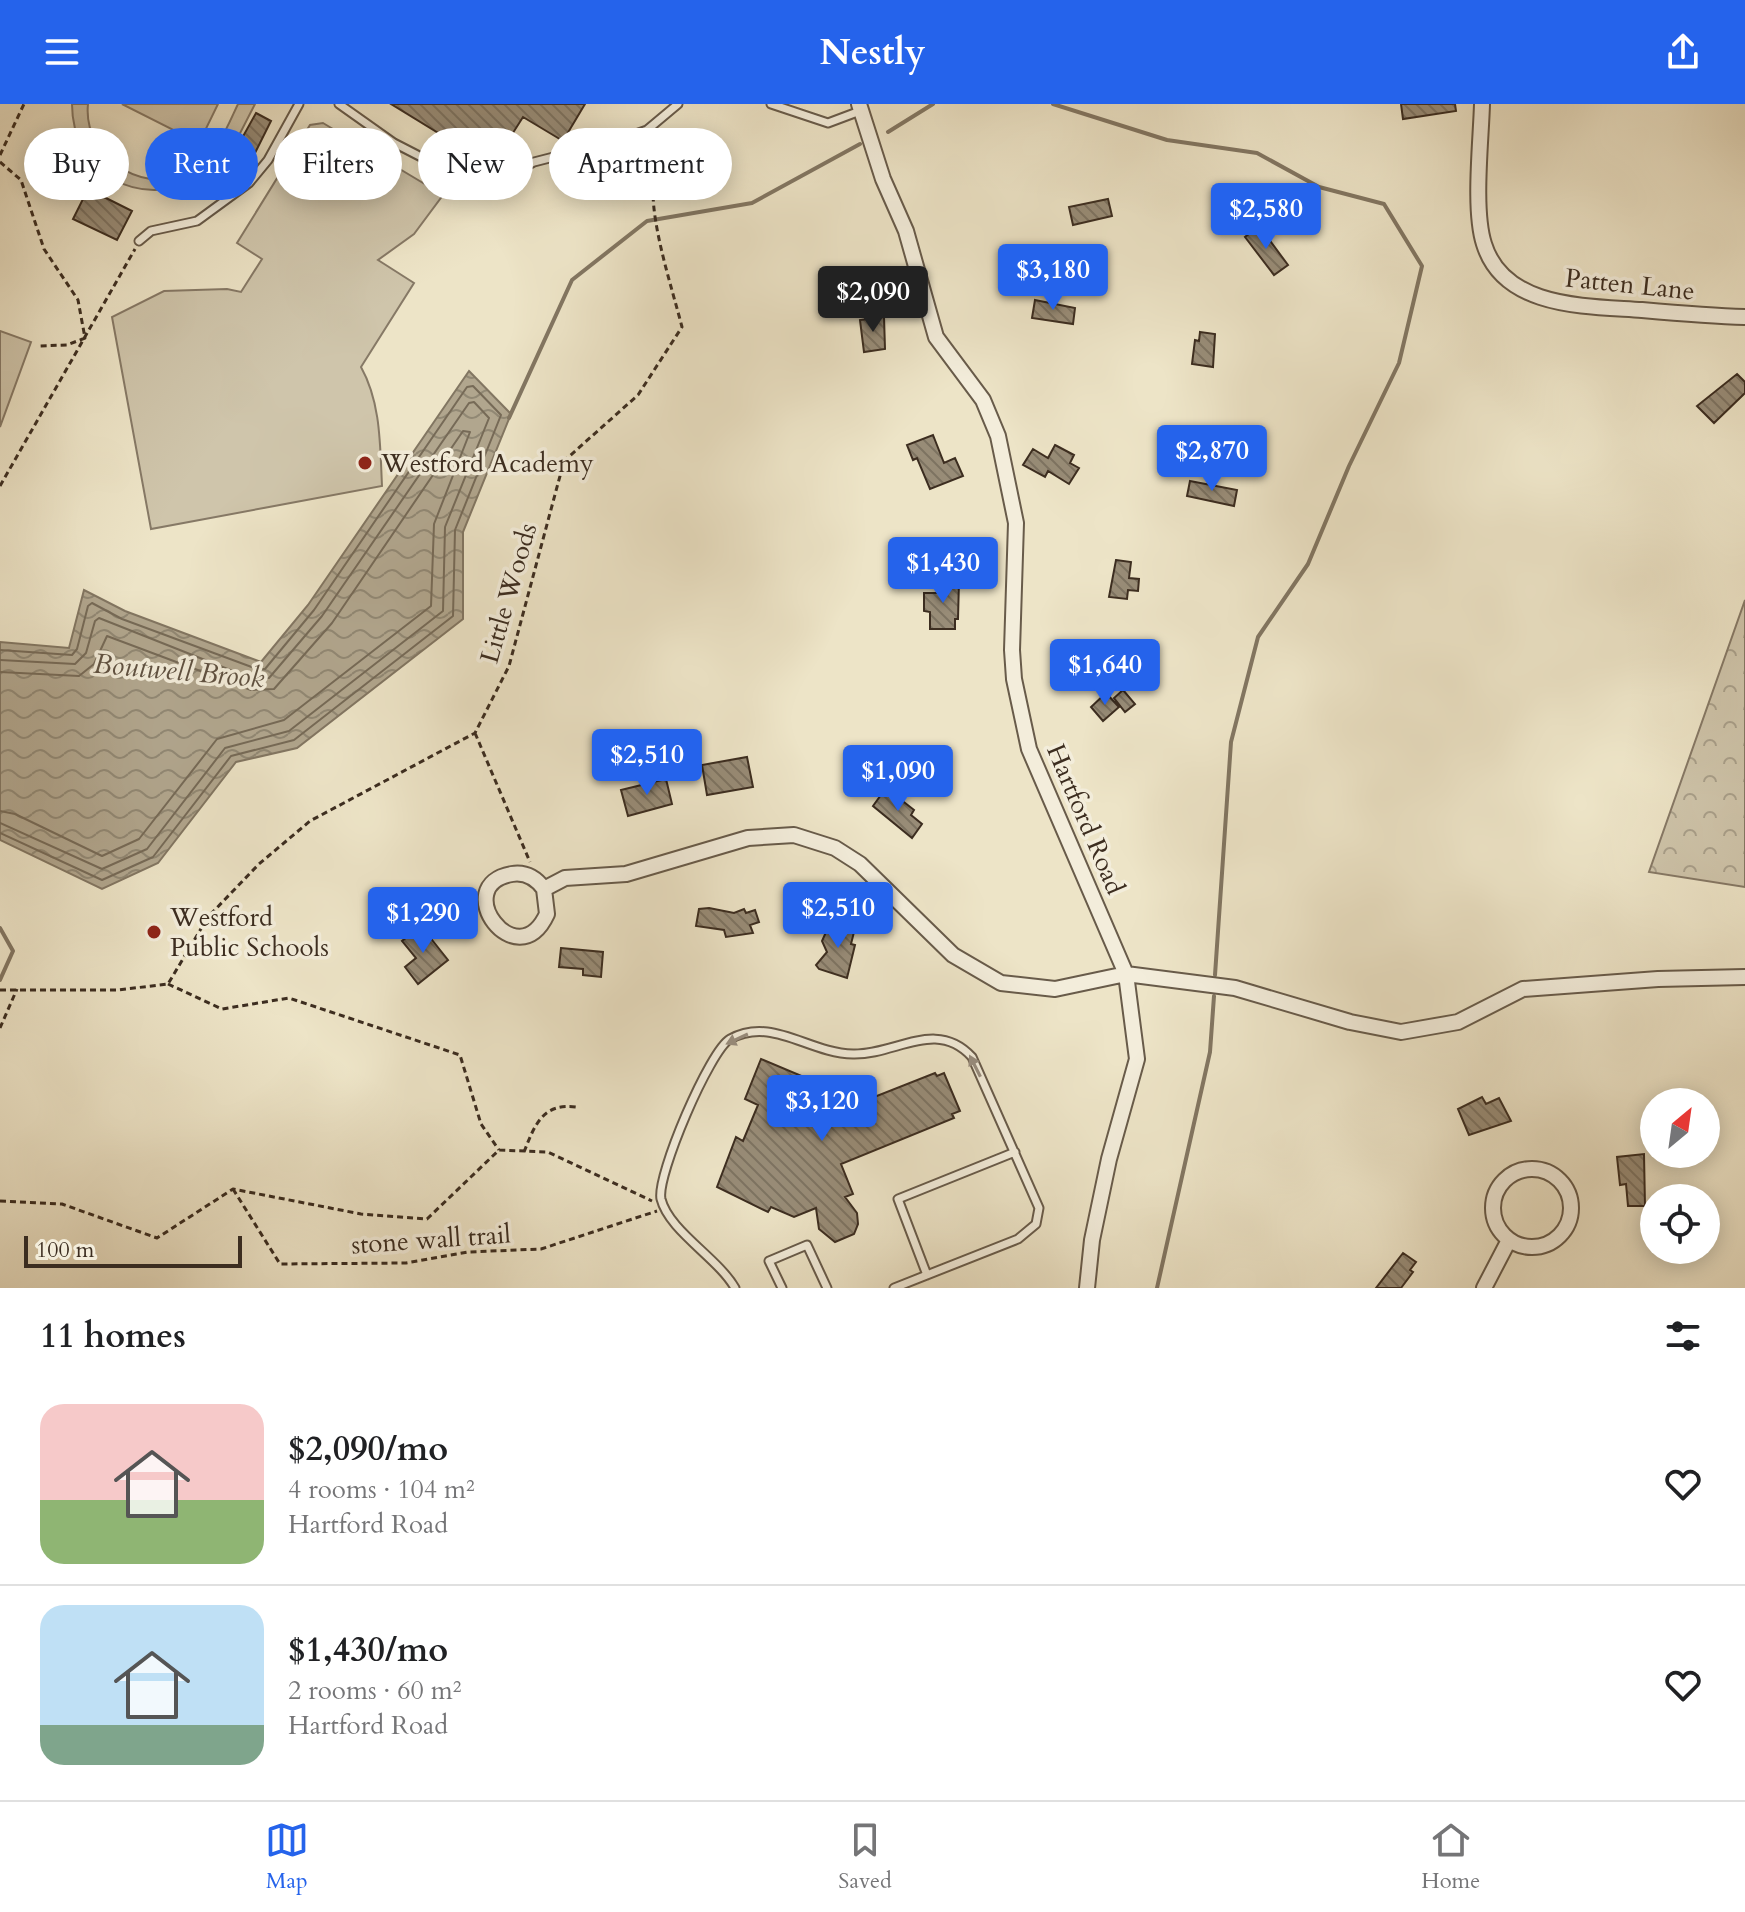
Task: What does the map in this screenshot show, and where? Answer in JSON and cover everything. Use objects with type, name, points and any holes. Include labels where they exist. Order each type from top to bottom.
[{"type":"street","name":"Patten Lane","points":[[1482,104],[1480,227],[1489,255],[1508,279],[1529,293],[1567,304],[1745,317]]},
{"type":"street","name":"Hartford Road","points":[[860,107],[883,179],[906,231],[936,337],[983,400],[998,436],[1016,523],[1012,650],[1014,679],[1029,749],[1126,974],[1137,1059],[1106,1173],[1092,1240],[1087,1288]]},
{"type":"street","points":[[542,886],[565,878],[626,874],[748,838],[794,835],[835,848],[860,864],[953,955],[1001,983],[1055,989],[1126,974],[1235,988],[1350,1022],[1401,1032],[1458,1022],[1523,989],[1658,979],[1745,977]]},
{"type":"street","points":[[516,873],[529,876],[542,886],[547,914],[534,931],[522,935],[508,934],[491,922],[486,910],[487,896],[498,880],[516,873]]},
{"type":"street","points":[[1523,1169],[1539,1169],[1554,1175],[1565,1187],[1571,1203],[1566,1227],[1555,1239],[1541,1246],[1524,1246],[1509,1240],[1494,1220],[1492,1204],[1497,1188],[1508,1176],[1523,1169]]},
{"type":"street","points":[[1484,1288],[1509,1240]]},
{"type":"lane","points":[[139,241],[151,231],[197,221],[249,183],[268,160],[299,104]]},
{"type":"lane","points":[[339,104],[394,143],[466,180],[503,179],[534,162],[549,158]]},
{"type":"lane","points":[[649,128],[678,104]]},
{"type":"lane","points":[[771,104],[828,123],[860,107]]},
{"type":"lane","points":[[735,1288],[661,1199],[663,1175],[713,1057],[729,1039],[765,1029],[817,1049],[856,1054],[888,1050],[910,1040],[947,1039],[962,1046],[972,1057],[1039,1208],[1036,1224],[1018,1239],[894,1288]]},
{"type":"lane","points":[[927,1275],[898,1199],[1015,1152]]},
{"type":"lane","points":[[782,1288],[769,1261],[807,1245],[827,1288]]},
{"type":"path","points":[[0,155],[24,104]]},
{"type":"path","points":[[0,162],[21,180],[44,249],[78,300],[85,338]]},
{"type":"path","name":"Little Woods","points":[[475,733],[509,666],[564,461],[638,395],[682,327],[663,255],[655,200]]},
{"type":"path","points":[[0,486],[43,405],[139,241]]},
{"type":"path","points":[[39,346],[67,345],[85,338]]},
{"type":"path","points":[[168,984],[208,917],[259,864],[310,821],[475,733],[542,886]]},
{"type":"path","points":[[2,990],[118,990],[168,984],[222,1009],[289,998],[460,1055],[481,1124],[499,1150]]},
{"type":"path","points":[[0,1028],[17,989]]},
{"type":"path","points":[[524,1152],[534,1126],[546,1110],[561,1105],[576,1107]]},
{"type":"path","points":[[0,1201],[62,1204],[157,1238],[233,1189],[361,1214],[427,1219],[499,1150],[548,1152],[667,1208]]},
{"type":"path","name":"stone wall trail","points":[[233,1189],[280,1264],[406,1263],[468,1252],[541,1249],[667,1208]]},
{"type":"green space","points":[[72,104],[88,104],[90,128],[75,128]]},
{"type":"green space","points":[[122,104],[218,104],[206,128],[169,128]]},
{"type":"green space","points":[[238,104],[255,104],[243,128],[226,128]]},
{"type":"green space","points":[[323,123],[331,128],[308,128]]},
{"type":"green space","points":[[402,170],[418,180],[418,200],[439,200],[414,234],[378,260],[414,283],[361,367],[376,410],[382,486],[151,529],[112,317],[164,291],[227,289],[241,292],[262,259],[237,243],[274,183],[274,200],[402,200]]},
{"type":"green space","points":[[129,172],[145,177],[145,189],[129,186]]},
{"type":"green space","points":[[0,331],[31,342],[0,427]]},
{"type":"green space","points":[[1745,600],[1745,887],[1649,872]]},
{"type":"water","points":[[469,371],[511,414],[463,532],[463,619],[297,748],[236,762],[158,863],[102,889],[0,840],[0,642],[69,648],[84,590],[125,611],[261,662],[308,605]]},
{"type":"building","points":[[391,104],[585,104],[571,128],[549,128],[549,133],[523,117],[516,128],[430,128]]},
{"type":"building","points":[[1401,104],[1455,104],[1456,111],[1403,119]]},
{"type":"building","points":[[256,113],[271,121],[258,147],[258,128],[248,128]]},
{"type":"building","points":[[1108,199],[1112,216],[1073,225],[1069,207]]},
{"type":"building","points":[[82,200],[110,200],[132,211],[117,240],[73,219]]},
{"type":"building","points":[[1259,226],[1288,265],[1274,275],[1245,237]]},
{"type":"building","points":[[893,271],[895,289],[884,290],[881,273]]},
{"type":"building","points":[[1035,300],[1075,308],[1073,324],[1032,318]]},
{"type":"building","points":[[884,317],[885,349],[864,352],[860,320]]},
{"type":"building","points":[[1200,332],[1215,334],[1213,367],[1192,364],[1195,340],[1199,341]]},
{"type":"building","points":[[1737,374],[1745,382],[1745,393],[1714,423],[1697,406]]},
{"type":"building","points":[[933,435],[944,463],[955,458],[963,476],[930,489],[917,458],[913,460],[907,445]]},
{"type":"building","points":[[1055,445],[1074,455],[1070,463],[1079,468],[1069,484],[1048,471],[1045,477],[1023,465],[1033,449],[1048,458]]},
{"type":"building","points":[[1190,481],[1237,490],[1234,506],[1187,496]]},
{"type":"building","points":[[1116,560],[1131,562],[1129,578],[1139,579],[1138,591],[1128,590],[1127,599],[1109,597]]},
{"type":"building","points":[[937,580],[959,581],[955,629],[930,629],[930,612],[924,611],[924,593],[937,593]]},
{"type":"building","points":[[1123,690],[1135,704],[1125,712],[1114,698]]},
{"type":"building","points":[[1106,693],[1119,707],[1103,721],[1091,707]]},
{"type":"building","points":[[747,757],[753,787],[707,795],[702,765]]},
{"type":"building","points":[[666,779],[672,804],[628,816],[621,790]]},
{"type":"building","points":[[886,788],[914,810],[911,815],[922,824],[912,838],[873,806]]},
{"type":"building","points":[[699,909],[734,913],[744,909],[746,913],[755,910],[759,922],[750,925],[753,933],[726,937],[724,930],[696,926]]},
{"type":"building","points":[[831,921],[855,928],[851,944],[855,945],[847,978],[819,969],[816,965],[827,952],[822,941]]},
{"type":"building","points":[[421,926],[448,960],[418,984],[405,967],[416,958],[402,941]]},
{"type":"building","points":[[561,948],[603,952],[601,977],[583,975],[583,969],[559,967]]},
{"type":"building","points":[[761,1059],[823,1085],[806,1124],[935,1073],[937,1076],[944,1073],[960,1111],[952,1114],[954,1118],[841,1164],[853,1194],[845,1197],[857,1213],[858,1224],[854,1234],[835,1242],[819,1229],[816,1208],[794,1217],[771,1207],[768,1212],[717,1187],[736,1137],[743,1141],[758,1105],[745,1099]]},
{"type":"building","points":[[1482,1097],[1486,1104],[1499,1098],[1511,1121],[1469,1135],[1458,1109]]},
{"type":"building","points":[[1640,1154],[1645,1184],[1640,1184],[1640,1206],[1628,1206],[1626,1184],[1620,1185],[1617,1157]]},
{"type":"building","points":[[1403,1253],[1416,1262],[1401,1288],[1376,1288]]},
{"type":"waterway","name":"Boutwell Brook","points":[[888,132],[933,104]]},
{"type":"waterway","points":[[1053,104],[1167,140],[1257,153],[1319,187],[1384,204],[1422,266],[1399,363],[1349,466],[1308,564],[1258,637],[1231,742],[1215,975]]},
{"type":"waterway","name":"Boutwell Brook","points":[[509,418],[572,280],[647,221],[752,203],[860,144]]},
{"type":"waterway","name":"Boutwell Brook","points":[[0,928],[13,951],[0,980]]},
{"type":"waterway","points":[[1157,1288],[1210,1052],[1214,996]]},
{"type":"place","name":"Westford Academy","points":[[365,463]]},
{"type":"place","name":"Westford Public Schools","points":[[154,932]]}]
